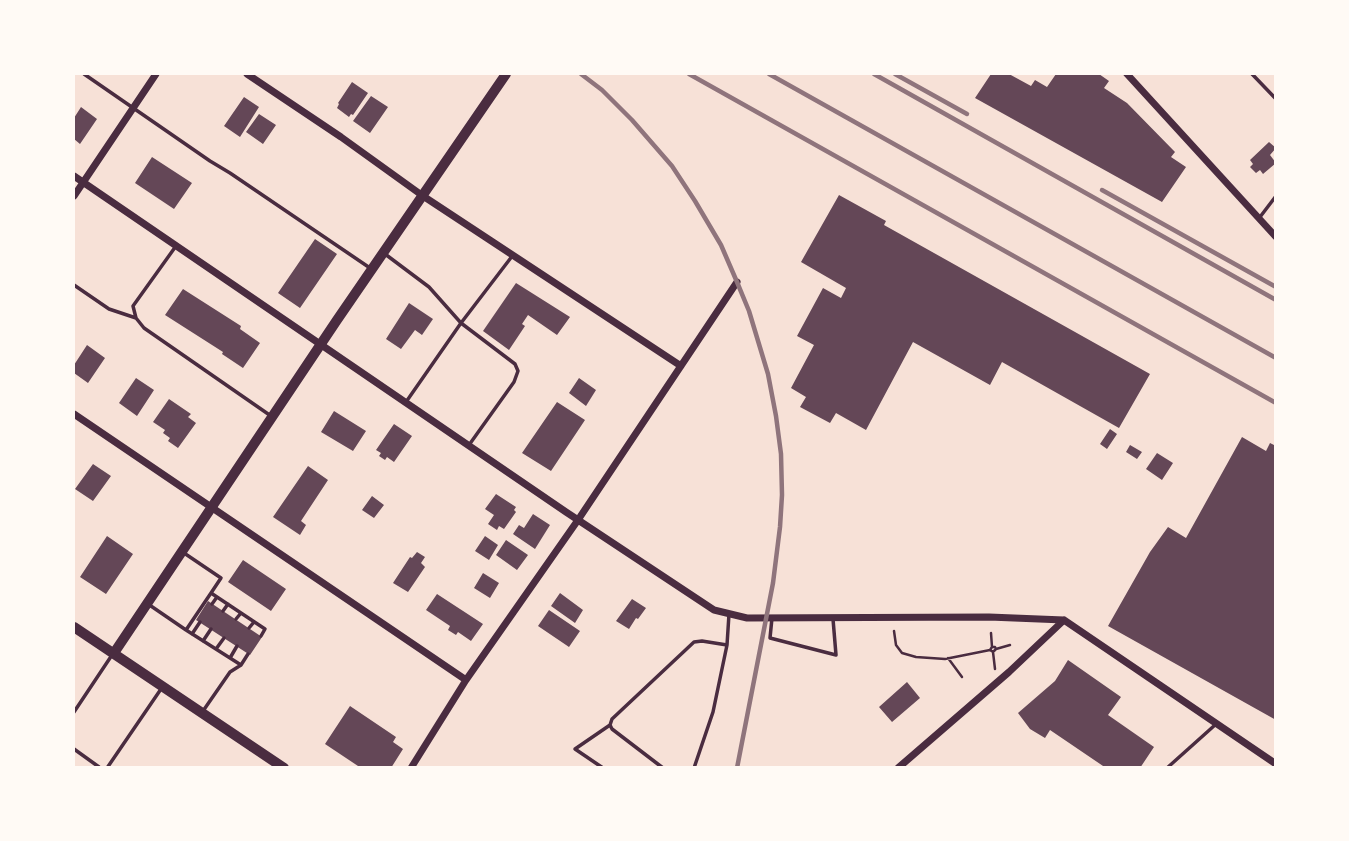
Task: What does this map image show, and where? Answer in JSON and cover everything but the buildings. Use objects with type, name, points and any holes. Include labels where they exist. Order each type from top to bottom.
[{"type":"main road","points":[[114,653],[506,74]]},
{"type":"main road","points":[[74,627],[284,768]]},
{"type":"street","points":[[74,196],[156,74]]},
{"type":"street","points":[[247,74],[423,196],[681,366]]},
{"type":"street","points":[[1126,74],[1276,237]]},
{"type":"street","points":[[74,176],[714,610],[747,618],[989,617],[1064,620],[1276,764]]},
{"type":"street","points":[[411,768],[466,680],[578,520],[737,282]]},
{"type":"street","points":[[74,414],[466,680]]},
{"type":"street","points":[[898,768],[1009,672],[1064,620]]},
{"type":"street","points":[[1263,768],[1268,758]]},
{"type":"lane","points":[[84,74],[372,269]]},
{"type":"lane","points":[[1252,74],[1276,99]]},
{"type":"lane","points":[[1258,219],[1276,196]]},
{"type":"lane","points":[[176,246],[133,306],[136,318],[144,328],[272,416]]},
{"type":"lane","points":[[383,252],[429,287],[461,323],[514,364],[518,371],[514,382],[469,445]]},
{"type":"lane","points":[[407,402],[461,323],[513,255]]},
{"type":"lane","points":[[74,285],[109,309],[136,318]]},
{"type":"lane","points":[[182,551],[220,578],[186,630]]},
{"type":"lane","points":[[211,593],[265,629],[261,636]]},
{"type":"lane","points":[[212,604],[217,597]]},
{"type":"lane","points":[[147,603],[241,666]]},
{"type":"lane","points":[[223,611],[228,604]]},
{"type":"lane","points":[[236,620],[241,613]]},
{"type":"lane","points":[[694,768],[713,712],[727,645],[729,614]]},
{"type":"lane","points":[[772,618],[770,638],[836,655],[833,617]]},
{"type":"lane","points":[[192,634],[200,622]]},
{"type":"lane","points":[[249,628],[254,622]]},
{"type":"lane","points":[[203,641],[211,629]]},
{"type":"lane","points":[[216,649],[224,638]]},
{"type":"lane","points":[[603,768],[575,749],[610,725],[612,719],[694,642],[727,645]]},
{"type":"lane","points":[[229,658],[237,646]]},
{"type":"lane","points":[[74,709],[114,653]]},
{"type":"lane","points":[[202,713],[230,672],[241,666],[248,654]]},
{"type":"lane","points":[[74,749],[99,767],[106,768],[163,686]]},
{"type":"lane","points":[[1167,768],[1217,723]]},
{"type":"lane","points":[[610,725],[663,768]]},
{"type":"path","points":[[894,631],[896,645],[902,653],[930,659],[948,658],[1010,645]]},
{"type":"path","points":[[991,633],[995,669]]},
{"type":"path","points":[[948,658],[962,677]]},
{"type":"railway","points":[[581,74],[602,90],[632,120],[672,166],[695,201],[721,245],[737,282],[749,311],[768,374],[781,454],[780,527],[773,583],[737,768]]},
{"type":"railway","points":[[689,74],[1276,403]]},
{"type":"railway","points":[[769,74],[1276,358]]},
{"type":"railway","points":[[874,74],[1276,300]]},
{"type":"railway","points":[[895,74],[967,114]]},
{"type":"railway","points":[[1102,190],[1276,287]]}]
